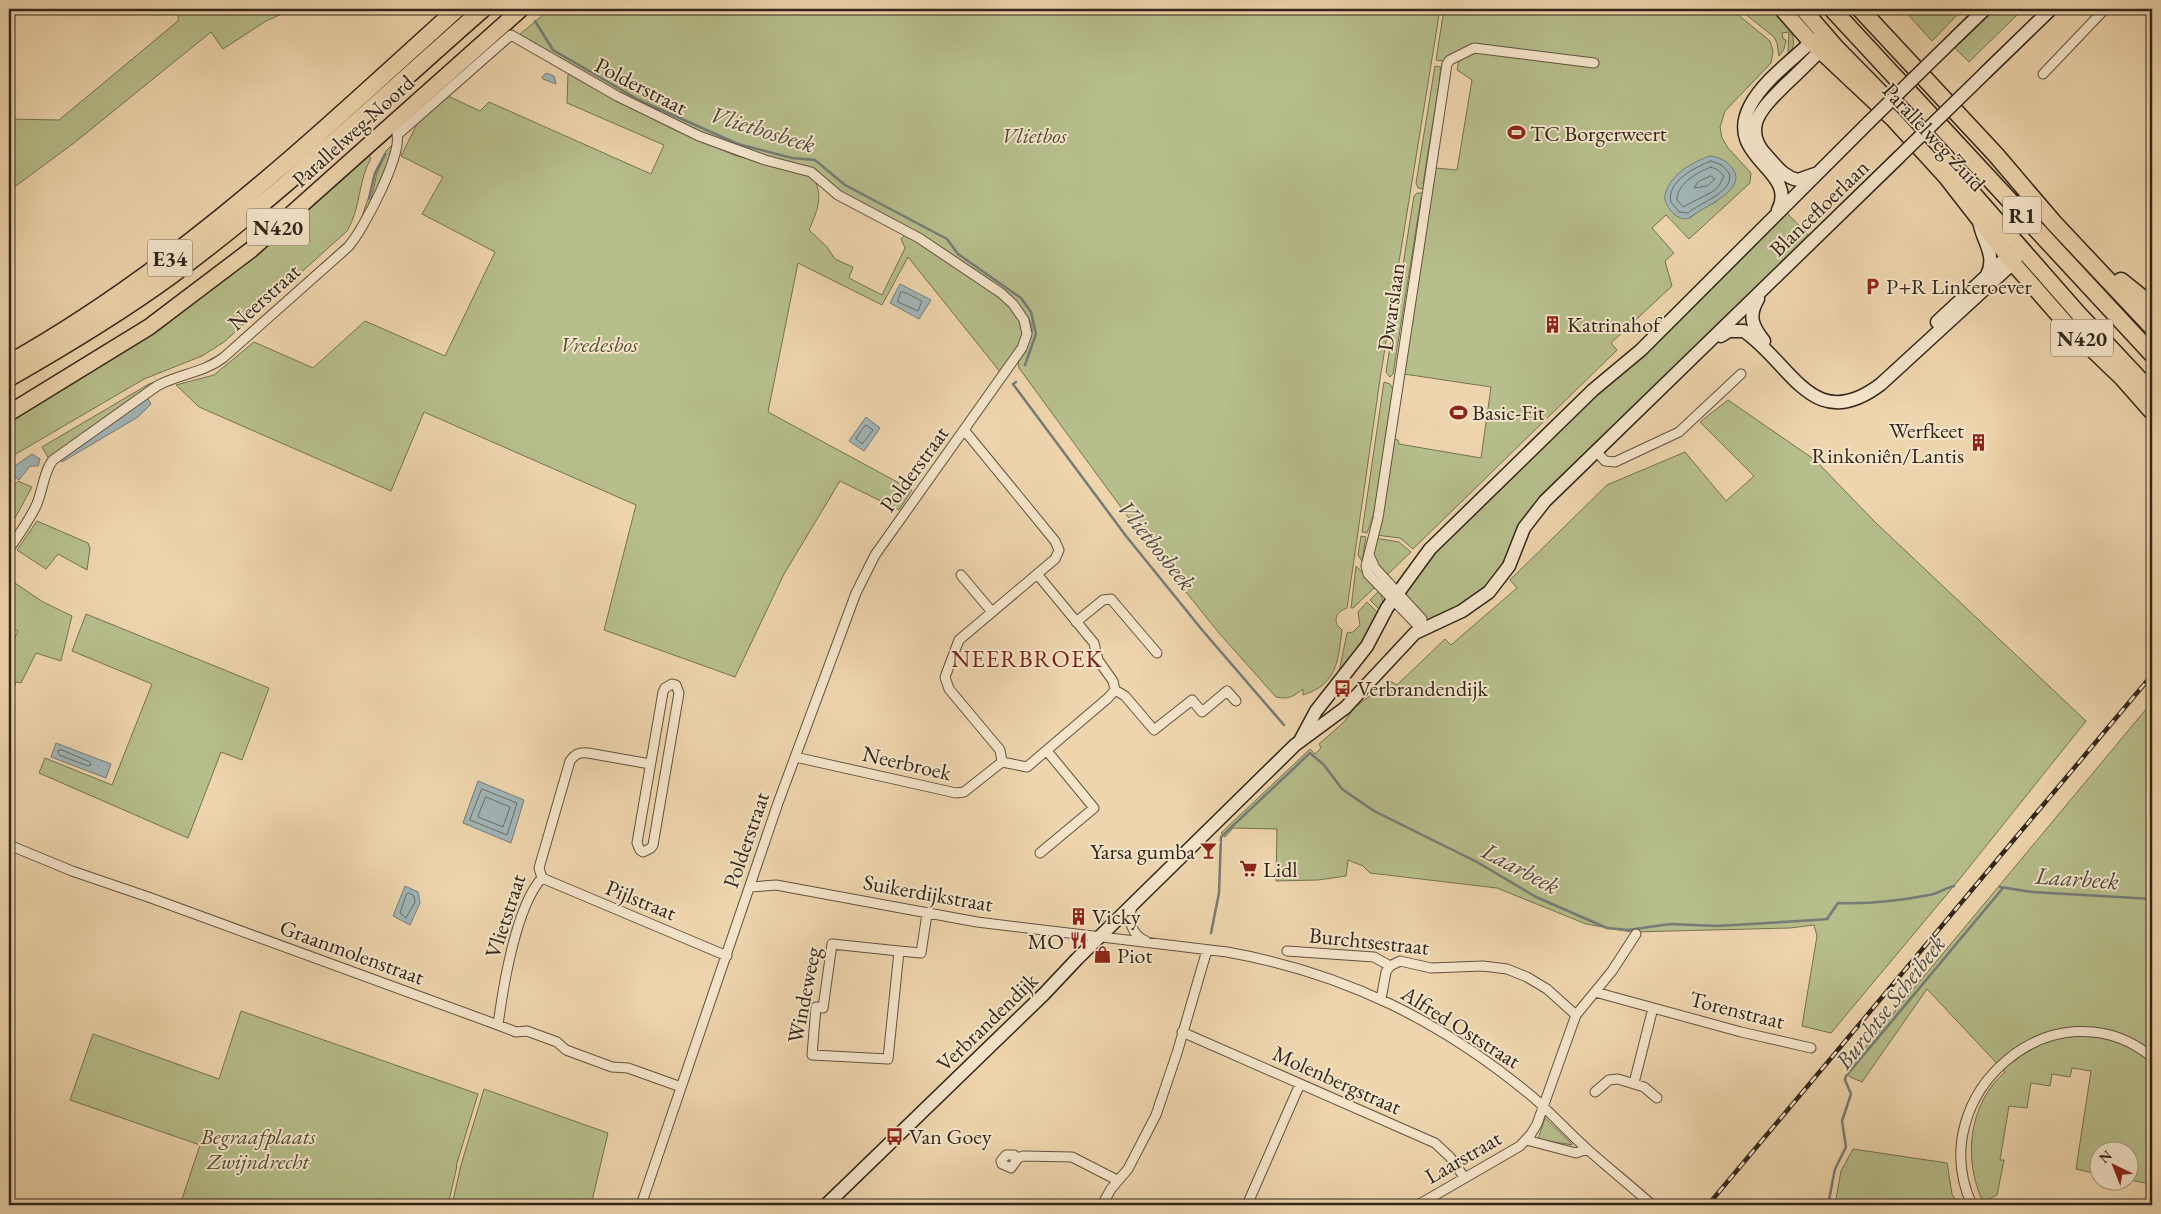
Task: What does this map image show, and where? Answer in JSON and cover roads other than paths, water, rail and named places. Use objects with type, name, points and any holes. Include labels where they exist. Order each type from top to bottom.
[{"type":"highway","name":"E34","points":[[9,363],[117,297],[222,219],[457,9]]},
{"type":"highway","name":"E34","points":[[9,378],[102,323],[193,259],[289,180],[483,9]]},
{"type":"highway","name":"Parallelweg Noord","points":[[9,405],[91,356],[192,286],[300,197],[511,9]]},
{"type":"highway","name":"Parallelweg Noord","points":[[9,413],[149,327],[236,262],[303,206],[522,9]]},
{"type":"highway","name":"N420","points":[[1782,9],[1815,47]]},
{"type":"highway","name":"N420","points":[[1803,9],[1955,171],[2078,313],[2152,392]]},
{"type":"highway","name":"R1","points":[[1832,9],[2152,354]]},
{"type":"highway","name":"R1","points":[[1860,9],[1996,155],[2082,253],[2152,327]]},
{"type":"highway","name":"Parallelweg Zuid","points":[[1815,47],[1893,119],[1958,190],[2010,260],[2068,326],[2122,378],[2152,412]]},
{"type":"highway","points":[[2082,253],[2109,269],[2152,306]]},
{"type":"highway","points":[[2128,329],[2152,360]]},
{"type":"main road","name":"Blancefloerlaan","points":[[1577,406],[1641,350],[1985,9]]},
{"type":"main road","name":"Blancefloerlaan","points":[[1616,434],[2051,9]]},
{"type":"main road","points":[[1825,166],[1806,178],[1790,178],[1764,154],[1755,134],[1757,118],[1766,105],[1826,35]]},
{"type":"main road","points":[[1769,222],[1779,210],[1783,193],[1779,182],[1751,151],[1745,134],[1745,120],[1755,98],[1815,47]]},
{"type":"main road","points":[[1979,218],[1980,231],[1991,256],[1992,266],[1987,275]]},
{"type":"main road","points":[[1710,342],[1729,331],[1744,331],[1808,392],[1829,401],[1848,402],[1860,398],[1881,384],[2022,248]]},
{"type":"main road","points":[[1762,292],[1753,307],[1751,318],[1758,334],[1805,384],[1822,392],[1849,393],[1871,382],[1987,275],[2010,260]]},
{"type":"main road","name":"Verbrandendijk","points":[[1301,739],[1316,711],[1367,646],[1397,592],[1434,545],[1577,406]]},
{"type":"main road","name":"Verbrandendijk","points":[[826,1205],[1017,1021],[1301,739],[1345,708],[1397,650],[1421,629],[1462,611],[1489,592],[1508,566],[1524,528],[1534,514],[1596,451],[1616,434]]},
{"type":"street","points":[[2043,74],[2105,9]]},
{"type":"street","name":"Polderstraat","points":[[511,35],[617,96],[699,136],[766,160],[811,172],[838,195],[920,238],[1001,293],[1013,304],[1024,320],[1025,340],[965,431],[875,555],[865,573],[842,627],[795,757],[641,1205]]},
{"type":"street","name":"Neerstraat","points":[[9,549],[35,508],[43,490],[50,464],[54,460],[157,386],[173,378],[211,367],[348,247],[366,222],[397,150],[397,135],[511,35]]},
{"type":"street","name":"Dwarslaan","points":[[1397,592],[1366,570],[1378,518],[1431,162],[1448,64],[1450,60],[1474,48],[1594,63]]},
{"type":"street","points":[[1596,451],[1605,461],[1615,462],[1665,440],[1679,432],[1741,374]]},
{"type":"street","points":[[965,431],[1055,540],[1059,550],[1055,559],[959,640],[945,681],[949,689],[1000,750],[1002,762],[1027,767],[1115,690]]},
{"type":"street","points":[[1369,555],[1375,568],[1397,592],[1421,629]]},
{"type":"street","points":[[1037,574],[1094,643],[1098,660],[1113,681],[1115,690],[1125,696],[1154,730],[1192,700],[1202,712],[1227,691],[1236,701]]},
{"type":"street","points":[[962,575],[992,612]]},
{"type":"street","points":[[1076,622],[1103,600],[1111,599],[1157,653]]},
{"type":"street","points":[[668,685],[676,685],[678,693],[652,845],[651,848],[643,852],[637,843],[650,764],[663,692],[668,685]]},
{"type":"street","points":[[1040,853],[1094,808],[1047,751]]},
{"type":"street","name":"Vlietstraat","points":[[498,1025],[507,965],[532,889],[542,878],[539,868],[570,761],[578,753],[584,752],[650,764]]},
{"type":"street","name":"Neerbroek","points":[[795,757],[956,793],[964,792],[1002,762]]},
{"type":"street","name":"Graanmolenstraat","points":[[9,845],[72,871],[151,898],[516,1032],[528,1031],[557,1042],[566,1050],[612,1067],[628,1068],[681,1087]]},
{"type":"street","name":"Pijlstraat","points":[[542,878],[726,956]]},
{"type":"street","name":"Suikerdijkstraat","points":[[751,887],[776,885],[879,903],[927,914],[1100,937]]},
{"type":"street","points":[[1132,906],[1130,922],[1133,930],[1142,940],[1151,943]]},
{"type":"street","name":"Windeweeg","points":[[899,951],[888,1060],[812,1054],[816,1008],[823,1008],[832,944],[921,953],[927,914]]},
{"type":"street","points":[[1636,934],[1596,992],[1576,1015],[1543,1107],[1642,1202],[1652,1205]]},
{"type":"street","points":[[1100,937],[1207,950],[1177,1053],[1156,1115],[1128,1169],[1117,1180],[1102,1205]]},
{"type":"street","name":"Alfred Oststraat","points":[[1207,950],[1262,958],[1333,978],[1381,999],[1458,1041],[1511,1080],[1543,1107]]},
{"type":"street","name":"Burchtsestraat","points":[[1287,951],[1374,957],[1390,966],[1400,960],[1431,968],[1495,966],[1527,977],[1560,999],[1576,1015]]},
{"type":"street","name":"Alfred Oststraat","points":[[1381,999],[1386,972],[1390,966]]},
{"type":"street","name":"Torenstraat","points":[[1596,992],[1811,1048]]},
{"type":"street","points":[[1634,1083],[1653,1008]]},
{"type":"street","name":"Molenbergstraat","points":[[1182,1032],[1435,1143],[1450,1157],[1464,1177]]},
{"type":"street","points":[[1972,1205],[1965,1189],[1963,1173],[1962,1157],[1965,1125],[1976,1095],[1996,1069],[2029,1046],[2051,1036],[2083,1032],[2115,1038],[2145,1051],[2152,1057]]},
{"type":"street","points":[[1595,1092],[1609,1080],[1634,1083],[1644,1087],[1657,1098]]},
{"type":"street","points":[[1247,1205],[1300,1084]]},
{"type":"street","name":"Laarstraat","points":[[1418,1205],[1526,1140],[1537,1124],[1543,1107]]},
{"type":"street","name":"Laarstraat","points":[[1526,1140],[1576,1153],[1587,1149]]},
{"type":"street","points":[[1018,1158],[1072,1157],[1117,1180]]},
{"type":"water","points":[[546,73],[554,76],[556,84],[543,79],[542,77]]},
{"type":"water","points":[[1710,156],[1717,157],[1731,166],[1736,177],[1734,184],[1730,191],[1692,216],[1683,219],[1678,217],[1670,210],[1665,200],[1668,188],[1683,170]]},
{"type":"water","points":[[900,284],[931,300],[919,319],[890,303]]},
{"type":"water","points":[[147,397],[151,404],[138,417],[62,462],[59,459]]},
{"type":"water","points":[[866,417],[880,428],[864,451],[849,441]]},
{"type":"water","points":[[32,454],[40,459],[38,466],[30,466],[19,480],[9,475],[9,470]]},
{"type":"water","points":[[56,743],[111,764],[106,778],[51,757]]},
{"type":"water","points":[[478,781],[524,800],[511,843],[463,823]]},
{"type":"water","points":[[405,886],[418,892],[420,903],[410,925],[393,916]]},
{"type":"waterway","name":"Vlietbosbeek","points":[[535,21],[553,50],[639,100],[738,144],[792,158],[815,160],[845,185],[947,239],[958,254],[1021,298],[1031,312],[1036,334],[1025,365]]},
{"type":"waterway","points":[[369,198],[375,173],[385,154]]},
{"type":"waterway","name":"Vlietbosbeek","points":[[1016,382],[1013,384],[1126,536],[1203,631],[1284,725]]},
{"type":"waterway","name":"Laarbeek","points":[[1211,933],[1219,893],[1221,837],[1310,753],[1324,765],[1342,789],[1374,811],[1477,862],[1536,897],[1607,928],[1628,930],[1670,924],[1717,926],[1827,919],[1838,903],[1906,899],[1932,894],[1954,886]]},
{"type":"waterway","name":"Laarbeek","points":[[2000,887],[2032,892],[2152,899]]},
{"type":"waterway","name":"Burchtse Scheibeek","points":[[1828,1205],[1835,1169],[1846,1147],[1842,1121],[1851,1094],[1845,1080],[1846,1076],[2003,888]]},
{"type":"railway","points":[[1708,1205],[2152,675]]},
{"type":"place","name":"TC Borgerweert","points":[[1516,133]]},
{"type":"place","name":"P+R Linkeroever","points":[[1872,286]]},
{"type":"place","name":"Katrinahof","points":[[1553,324]]},
{"type":"place","name":"Basic-Fit","points":[[1458,412]]},
{"type":"place","name":"Werfkeet Rinkoniên/Lantis","points":[[1978,443]]},
{"type":"place","name":"Verbrandendijk","points":[[1343,688]]},
{"type":"place","name":"Yarsa gumba","points":[[1209,851]]},
{"type":"place","name":"Lidl","points":[[1249,869]]},
{"type":"place","name":"Vicky","points":[[1078,916]]},
{"type":"place","name":"MO","points":[[1078,941]]},
{"type":"place","name":"Piot","points":[[1103,955]]},
{"type":"place","name":"Van Goey","points":[[895,1136]]},
{"type":"district","name":"NEERBROEK","points":[[1027,658]]},
{"type":"park label","name":"Vlietbos","points":[[1034,135]]},
{"type":"park label","name":"Vredesbos","points":[[599,344]]},
{"type":"park label","name":"Begraafplaats Zwijndrecht","points":[[258,1148]]}]
